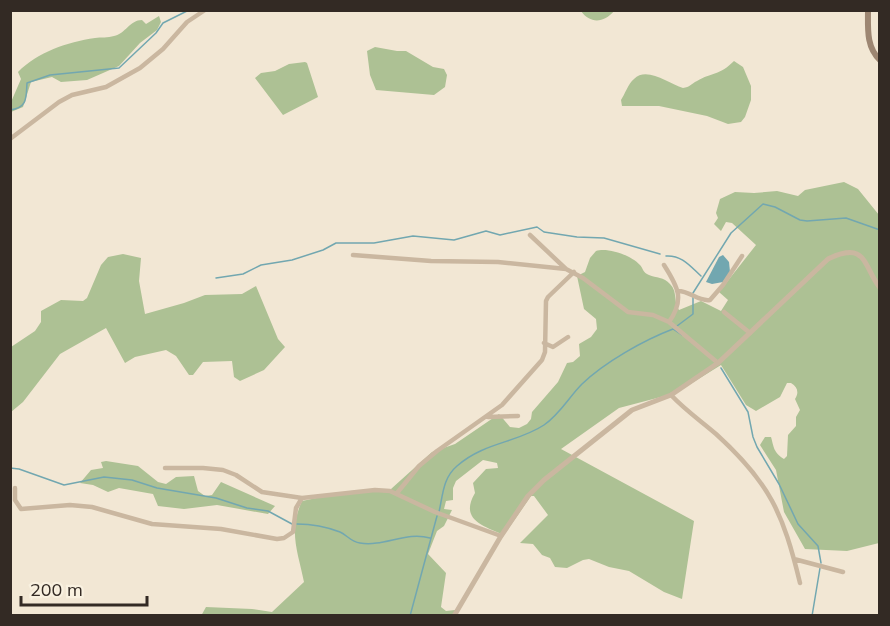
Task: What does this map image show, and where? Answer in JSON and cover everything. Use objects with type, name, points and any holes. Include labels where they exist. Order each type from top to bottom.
[{"type":"main road","points":[[868,10],[870,46],[879,60]]},
{"type":"street","points":[[10,139],[59,102],[72,95],[106,87],[140,68],[163,49],[187,22],[205,10]]},
{"type":"street","points":[[530,235],[566,269]]},
{"type":"street","points":[[454,615],[501,536],[528,496],[543,480],[632,410],[671,395],[718,363],[828,259],[839,254],[859,255],[866,261],[879,288]]},
{"type":"street","points":[[353,255],[431,261],[498,262],[566,269],[574,272],[628,312],[653,315],[671,323],[718,363]]},
{"type":"street","points":[[677,291],[705,301],[710,300],[742,256]]},
{"type":"street","points":[[664,266],[677,291],[679,305],[671,323]]},
{"type":"street","points":[[397,493],[419,466],[502,405],[542,360],[545,352],[546,301],[574,272]]},
{"type":"street","points":[[724,312],[750,333]]},
{"type":"street","points":[[544,343],[553,347],[568,337]]},
{"type":"street","points":[[671,395],[684,409],[718,436],[756,474],[768,491],[782,519],[800,583]]},
{"type":"street","points":[[486,417],[518,416]]},
{"type":"street","points":[[165,468],[203,468],[223,471],[236,475],[262,492],[302,498],[383,490],[397,493],[438,513],[501,536]]},
{"type":"street","points":[[15,488],[15,500],[21,509],[70,505],[92,507],[152,524],[220,530],[277,539],[284,538],[293,532],[296,508],[302,498]]},
{"type":"street","points":[[794,558],[843,572]]},
{"type":"green space","points":[[581,11],[614,11],[602,20],[593,20]]},
{"type":"green space","points":[[159,16],[161,22],[157,30],[140,43],[119,66],[87,80],[61,82],[52,77],[31,82],[23,107],[11,112],[11,102],[21,79],[18,72],[35,59],[74,42],[118,35],[134,22],[142,20],[146,24]]},
{"type":"green space","points":[[375,47],[406,51],[433,67],[444,69],[447,75],[445,87],[434,95],[376,90],[370,75],[367,51]]},
{"type":"green space","points":[[734,61],[743,67],[751,86],[751,100],[741,122],[728,124],[707,116],[659,106],[622,106],[621,100],[628,86],[639,75],[652,75],[683,88],[720,72]]},
{"type":"green space","points":[[305,62],[318,97],[283,115],[255,78],[261,73],[275,71],[289,64]]},
{"type":"green space","points":[[844,182],[858,189],[879,215],[879,543],[847,551],[805,549],[784,512],[776,470],[760,445],[765,437],[771,437],[778,454],[784,459],[787,456],[788,435],[796,426],[796,417],[800,410],[795,399],[796,388],[791,383],[787,383],[780,397],[756,411],[746,405],[721,365],[676,393],[619,408],[561,449],[694,521],[682,599],[664,592],[629,571],[609,567],[589,559],[567,568],[555,567],[550,558],[542,555],[533,544],[520,543],[548,515],[534,496],[531,496],[504,535],[476,521],[470,510],[475,493],[473,483],[486,469],[498,468],[497,463],[483,460],[456,481],[453,488],[453,500],[446,501],[444,509],[452,510],[444,526],[437,531],[428,554],[446,573],[441,607],[446,611],[455,610],[456,615],[201,616],[206,607],[272,612],[304,582],[295,542],[296,522],[302,501],[350,491],[391,489],[432,452],[455,444],[499,414],[510,427],[519,428],[527,424],[532,412],[558,382],[567,363],[573,362],[580,356],[579,344],[591,337],[597,329],[596,319],[584,309],[577,276],[585,272],[590,258],[596,251],[606,250],[625,255],[636,261],[647,274],[668,282],[674,290],[679,310],[701,301],[721,311],[728,300],[719,292],[756,245],[732,223],[726,222],[721,231],[714,224],[718,218],[716,213],[720,199],[735,192],[777,191],[798,196],[805,190]]},
{"type":"green space","points":[[123,254],[141,258],[139,281],[145,314],[205,295],[242,294],[256,286],[278,339],[285,347],[264,370],[240,381],[234,377],[232,361],[203,362],[193,375],[189,375],[176,356],[166,350],[135,357],[125,363],[106,328],[60,354],[23,402],[11,412],[11,347],[35,331],[41,322],[41,311],[61,300],[83,301],[87,298],[101,265],[108,257]]},
{"type":"green space","points":[[101,462],[138,466],[158,482],[166,484],[176,477],[194,476],[198,491],[205,496],[212,495],[221,482],[275,506],[268,514],[217,505],[184,509],[158,506],[153,494],[119,488],[108,492],[93,485],[80,483],[91,470],[103,468]]},
{"type":"water","points":[[723,255],[729,262],[730,272],[723,282],[712,284],[706,282],[719,257]]},
{"type":"waterway","points":[[10,110],[20,107],[25,101],[27,83],[50,75],[119,68],[156,33],[163,23],[189,10]]},
{"type":"waterway","points":[[693,293],[731,233],[763,204],[775,207],[800,220],[846,218],[880,230]]},
{"type":"waterway","points":[[216,278],[243,274],[261,265],[292,260],[323,250],[336,243],[374,243],[413,236],[454,240],[486,231],[500,235],[537,227],[544,232],[604,238],[660,254]]},
{"type":"waterway","points":[[666,256],[681,259],[701,276]]},
{"type":"waterway","points":[[677,326],[693,314],[693,297]]},
{"type":"waterway","points":[[673,329],[682,335]]},
{"type":"waterway","points":[[439,512],[446,481],[452,471],[467,458],[489,447],[523,436],[544,425],[555,416],[582,384],[602,368],[638,345],[673,329]]},
{"type":"waterway","points":[[721,368],[748,412],[757,447],[779,484],[798,524],[818,546],[821,563]]},
{"type":"waterway","points":[[10,468],[64,485],[104,477],[132,480],[157,488],[216,498],[247,508],[268,511],[292,524]]},
{"type":"waterway","points":[[410,616],[437,516]]},
{"type":"waterway","points":[[297,524],[330,529],[354,541],[369,544],[412,536],[430,538]]},
{"type":"waterway","points":[[812,616],[820,568]]}]
